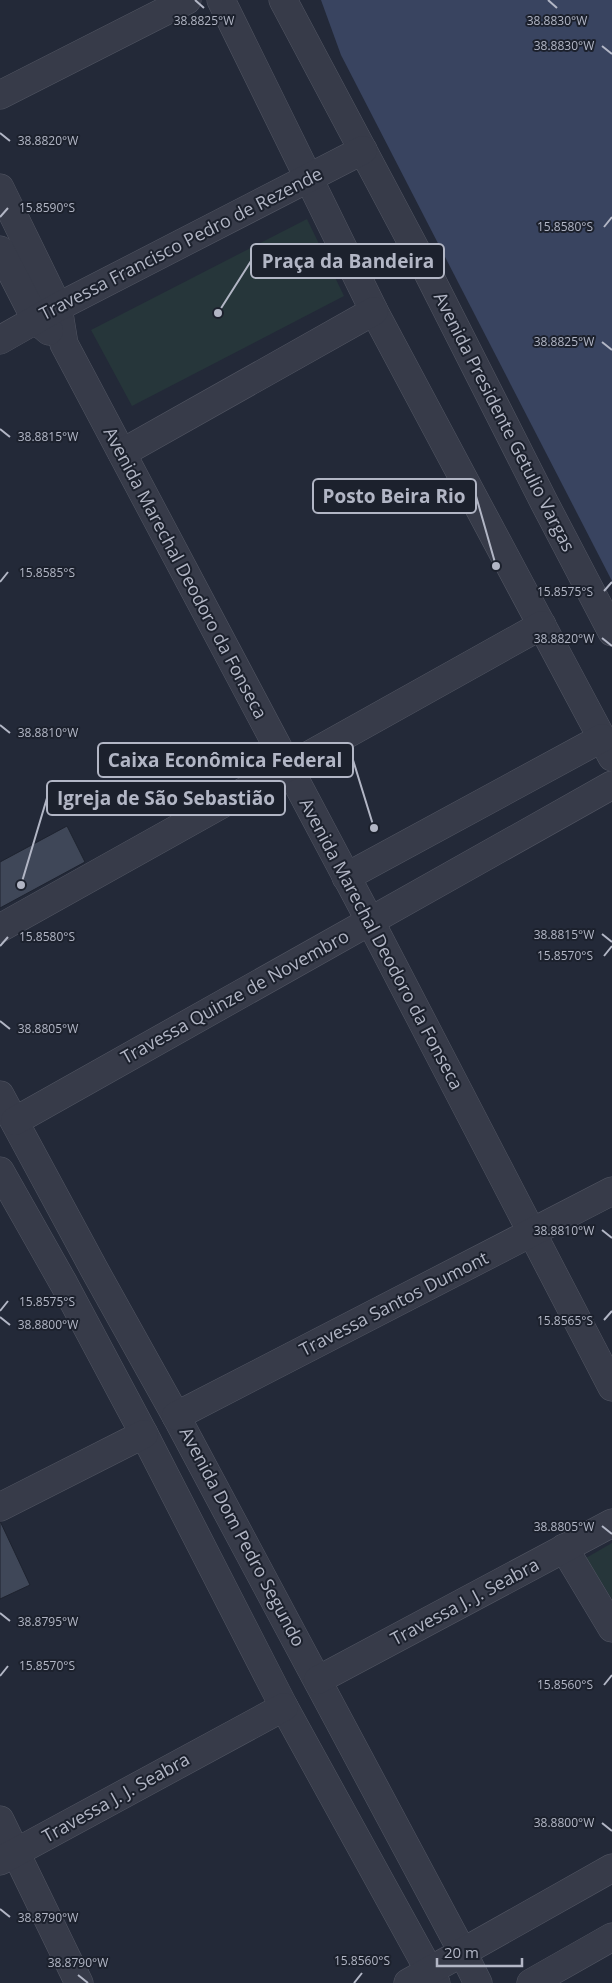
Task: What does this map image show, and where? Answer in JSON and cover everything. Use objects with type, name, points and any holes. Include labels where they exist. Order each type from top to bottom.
[{"type":"street","points":[[0,96],[187,0]]},
{"type":"street","points":[[221,0],[374,311],[607,748],[346,877]]},
{"type":"street","name":"Avenida Presidente Getulio Vargas","points":[[282,0],[426,269],[540,495],[612,632]]},
{"type":"street","name":"Travessa Francisco Pedro de Rezende","points":[[0,340],[47,313],[363,150]]},
{"type":"street","points":[[0,188],[47,313]]},
{"type":"street","points":[[0,250],[47,313]]},
{"type":"street","points":[[122,453],[374,311]]},
{"type":"street","name":"Avenida Marechal Deodoro da Fonseca","points":[[47,313],[370,921],[612,1387]]},
{"type":"street","points":[[0,928],[542,625]]},
{"type":"street","name":"Travessa Quinze de Novembro","points":[[15,1121],[612,785]]},
{"type":"street","name":"Avenida Dom Pedro Segundo","points":[[0,1094],[318,1680],[464,1953],[478,1983]]},
{"type":"street","points":[[0,1171],[64,1284],[144,1434],[424,1979],[464,1953],[612,1868]]},
{"type":"street","name":"Travessa Santos Dumont","points":[[176,1416],[612,1191]]},
{"type":"street","points":[[64,1284],[94,1269]]},
{"type":"street","points":[[0,1507],[144,1434]]},
{"type":"street","name":"Travessa J. J. Seabra","points":[[318,1680],[612,1523]]},
{"type":"street","points":[[210,1563],[246,1547]]},
{"type":"street","points":[[564,1548],[612,1628]]},
{"type":"street","name":"Travessa J. J. Seabra","points":[[8,1857],[284,1707]]},
{"type":"street","points":[[0,1820],[8,1857],[79,1983]]},
{"type":"street","points":[[531,1983],[612,1936]]},
{"type":"shaded area","points":[[307,219],[344,296],[132,406],[91,330]]},
{"type":"shaded area","points":[[612,1543],[612,1599],[586,1558]]},
{"type":"water","points":[[321,0],[612,0],[612,581],[341,55]]},
{"type":"building","points":[[67,826],[85,862],[0,908],[0,862]]},
{"type":"building","points":[[0,1521],[30,1585],[0,1599]]},
{"type":"place","name":"Praça da Bandeira","points":[[218,313]]},
{"type":"place","name":"Posto Beira Rio","points":[[496,566]]},
{"type":"place","name":"Caixa Econômica Federal","points":[[374,828]]},
{"type":"place","name":"Igreja de São Sebastião","points":[[21,885]]}]
